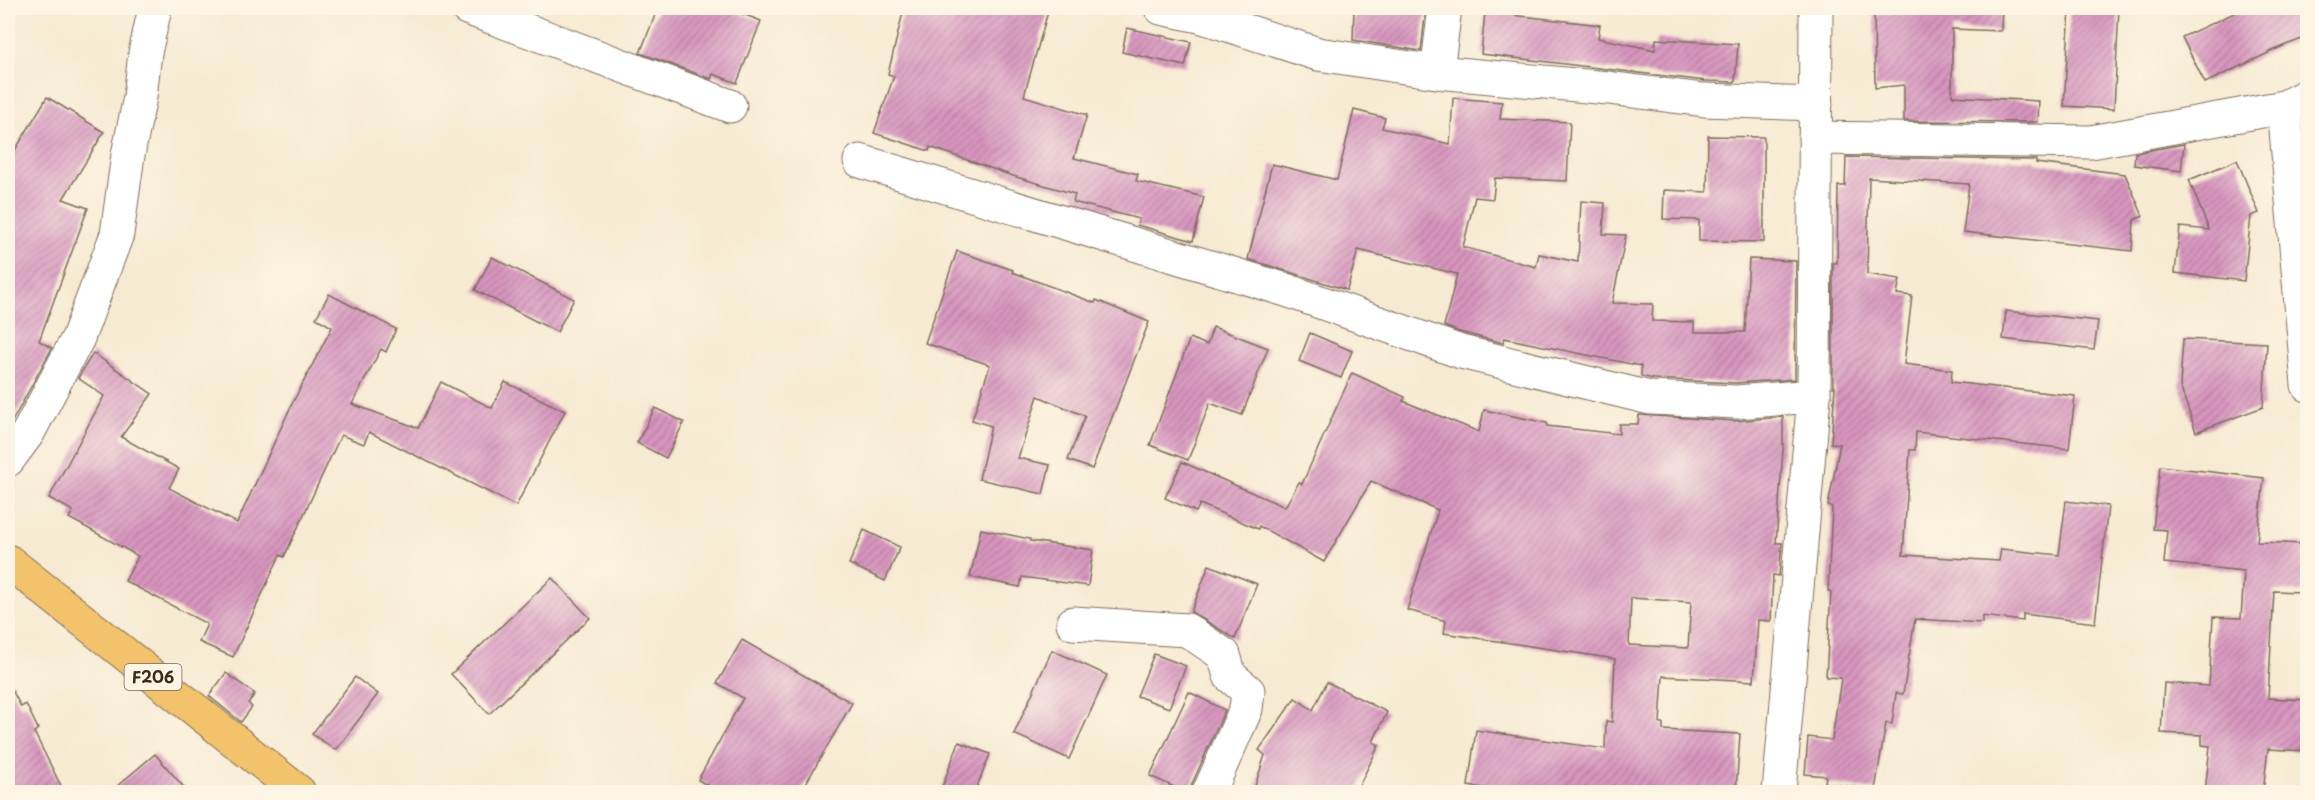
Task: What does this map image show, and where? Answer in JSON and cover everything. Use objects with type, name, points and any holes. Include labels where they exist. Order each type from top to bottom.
[{"type":"main road","name":"F206","points":[[8,561],[299,792]]},
{"type":"street","points":[[8,460],[28,433],[78,338],[117,234],[128,155],[140,96],[144,53],[155,8]]},
{"type":"street","points":[[467,8],[730,106]]},
{"type":"street","points":[[1161,8],[1201,12],[1318,54],[1437,72],[1608,88],[1704,100],[1816,104]]},
{"type":"street","points":[[1437,72],[1445,8]]},
{"type":"street","points":[[1779,792],[1814,396],[1816,8]]},
{"type":"street","points":[[1815,138],[2091,142],[2296,101],[2307,385]]},
{"type":"street","points":[[860,161],[1286,290],[1461,352],[1650,398],[1736,402],[1814,396]]},
{"type":"street","points":[[1073,623],[1186,630],[1224,655],[1230,676],[1248,691],[1246,709],[1209,792]]},
{"type":"building","points":[[658,8],[742,8],[740,13],[761,21],[737,83],[713,74],[711,79],[640,53]]},
{"type":"building","points":[[904,8],[1049,8],[1024,96],[1087,115],[1074,158],[1138,174],[1136,181],[1204,197],[1193,241],[1137,225],[1139,219],[1073,202],[1075,194],[1013,176],[930,147],[929,151],[874,133],[894,76],[888,74]]},
{"type":"building","points":[[1354,8],[1426,8],[1421,51],[1353,40]]},
{"type":"building","points":[[1925,8],[2002,8],[2001,31],[1952,29],[1952,96],[2039,101],[2038,122],[1904,121],[1904,85],[1875,88],[1874,13],[1925,13]]},
{"type":"building","points":[[2070,8],[2119,8],[2114,109],[2064,106]]},
{"type":"building","points":[[2245,8],[2307,8],[2307,37],[2205,83],[2182,37]]},
{"type":"building","points":[[1485,12],[1600,25],[1598,38],[1655,50],[1656,39],[1738,44],[1735,82],[1706,81],[1481,54]]},
{"type":"building","points":[[1127,28],[1191,42],[1185,66],[1122,52]]},
{"type":"building","points":[[47,97],[104,132],[63,199],[88,208],[39,341],[52,348],[8,429],[8,162]]},
{"type":"building","points":[[1453,98],[1502,102],[1500,119],[1570,122],[1567,181],[1495,178],[1493,199],[1475,197],[1463,247],[1536,267],[1539,254],[1578,262],[1581,201],[1605,203],[1603,234],[1626,235],[1612,303],[1653,304],[1652,321],[1694,322],[1694,332],[1745,332],[1749,259],[1796,261],[1795,379],[1736,383],[1653,379],[1641,376],[1641,366],[1504,338],[1503,343],[1459,332],[1444,326],[1457,274],[1358,250],[1347,290],[1248,259],[1272,164],[1337,180],[1354,110],[1385,118],[1382,128],[1450,144]]},
{"type":"building","points":[[1708,136],[1764,137],[1764,242],[1699,241],[1699,220],[1663,219],[1664,190],[1707,192]]},
{"type":"building","points":[[2184,144],[2181,171],[2134,165],[2135,153]]},
{"type":"building","points":[[1846,157],[2036,160],[2036,163],[2125,174],[2143,216],[2134,220],[2132,251],[1963,232],[1969,184],[1869,178],[1867,274],[1900,279],[1897,294],[1912,296],[1904,364],[1952,370],[1951,382],[2075,396],[2069,449],[1916,432],[1915,450],[1910,450],[1903,555],[1999,561],[2001,549],[2059,555],[2066,501],[2108,506],[2095,623],[2023,614],[2023,621],[1982,616],[1982,623],[1915,619],[1903,694],[1896,693],[1892,724],[1886,723],[1875,790],[1825,783],[1826,776],[1805,774],[1808,737],[1832,740],[1841,678],[1826,677],[1831,591],[1828,591],[1832,507],[1828,506],[1840,444],[1831,443],[1835,387],[1833,387],[1833,263],[1837,263],[1838,186],[1845,186]]},
{"type":"building","points":[[2237,160],[2259,213],[2251,216],[2244,281],[2175,273],[2180,227],[2209,230],[2189,180]]},
{"type":"building","points":[[957,251],[1013,270],[1012,272],[1095,303],[1096,300],[1149,322],[1092,469],[1068,460],[1085,416],[1038,396],[1018,458],[1050,465],[1043,494],[979,479],[991,426],[972,420],[990,365],[925,343]]},
{"type":"building","points":[[492,257],[574,299],[557,332],[475,290]]},
{"type":"building","points":[[329,294],[396,329],[386,352],[381,349],[352,404],[418,428],[441,382],[492,408],[505,382],[565,411],[516,506],[369,432],[364,444],[341,435],[284,557],[280,555],[233,657],[199,642],[207,624],[125,581],[138,556],[69,518],[73,511],[49,498],[104,396],[78,378],[93,353],[152,394],[121,437],[179,469],[169,488],[237,523],[292,404],[332,327],[316,318]]},
{"type":"building","points":[[2006,311],[2098,321],[2094,350],[2003,339]]},
{"type":"building","points":[[1213,327],[1268,348],[1242,415],[1210,403],[1188,460],[1150,445],[1190,338],[1207,345]]},
{"type":"building","points":[[1310,333],[1352,351],[1341,378],[1299,361]]},
{"type":"building","points":[[2183,339],[2267,343],[2263,407],[2196,432],[2180,386]]},
{"type":"building","points":[[1352,373],[1405,397],[1403,401],[1479,432],[1484,410],[1547,423],[1547,426],[1619,434],[1619,424],[1638,424],[1639,415],[1735,421],[1783,417],[1783,450],[1776,543],[1782,543],[1779,576],[1773,575],[1771,621],[1758,620],[1754,681],[1663,676],[1660,723],[1663,723],[1663,730],[1740,734],[1736,792],[1511,792],[1468,786],[1476,730],[1605,749],[1606,721],[1612,722],[1615,659],[1444,633],[1446,621],[1407,610],[1438,510],[1371,481],[1324,562],[1259,526],[1258,529],[1200,504],[1196,512],[1165,498],[1182,462],[1285,507],[1299,482],[1302,484]],"holes":[[[1631,598],[1691,602],[1688,648],[1629,645]]]},
{"type":"building","points":[[655,408],[684,422],[666,458],[637,443]]},
{"type":"building","points":[[2160,466],[2264,478],[2257,542],[2305,544],[2303,592],[2274,591],[2268,698],[2307,700],[2305,751],[2268,749],[2263,792],[2205,792],[2210,746],[2202,745],[2202,735],[2161,733],[2164,683],[2209,686],[2213,617],[2241,618],[2244,571],[2164,563],[2167,530],[2153,529]]},
{"type":"building","points":[[981,529],[1030,539],[1030,541],[1093,550],[1088,586],[1022,577],[1020,587],[970,577]]},
{"type":"building","points":[[864,530],[900,547],[885,581],[849,564]]},
{"type":"building","points":[[1209,565],[1257,584],[1235,639],[1191,612]]},
{"type":"building","points":[[552,578],[590,618],[489,714],[451,674]]},
{"type":"building","points":[[742,640],[852,703],[801,792],[719,792],[698,780],[743,698],[717,683]]},
{"type":"building","points":[[1052,650],[1107,675],[1069,759],[1014,734]]},
{"type":"building","points":[[1154,654],[1186,666],[1169,708],[1137,696]]},
{"type":"building","points":[[226,673],[255,694],[248,703],[252,707],[241,722],[209,696]]},
{"type":"building","points":[[355,677],[378,694],[336,750],[312,734]]},
{"type":"building","points":[[8,682],[21,707],[26,704],[38,729],[34,732],[64,792],[8,792]]},
{"type":"building","points":[[1327,682],[1387,712],[1373,742],[1379,745],[1356,792],[1253,792],[1265,755],[1259,750],[1295,698],[1313,710]]},
{"type":"building","points":[[1189,692],[1225,710],[1192,784],[1191,792],[1185,792],[1150,776]]},
{"type":"building","points":[[959,742],[990,754],[975,792],[940,792]]},
{"type":"building","points":[[155,754],[188,792],[110,792]]}]
